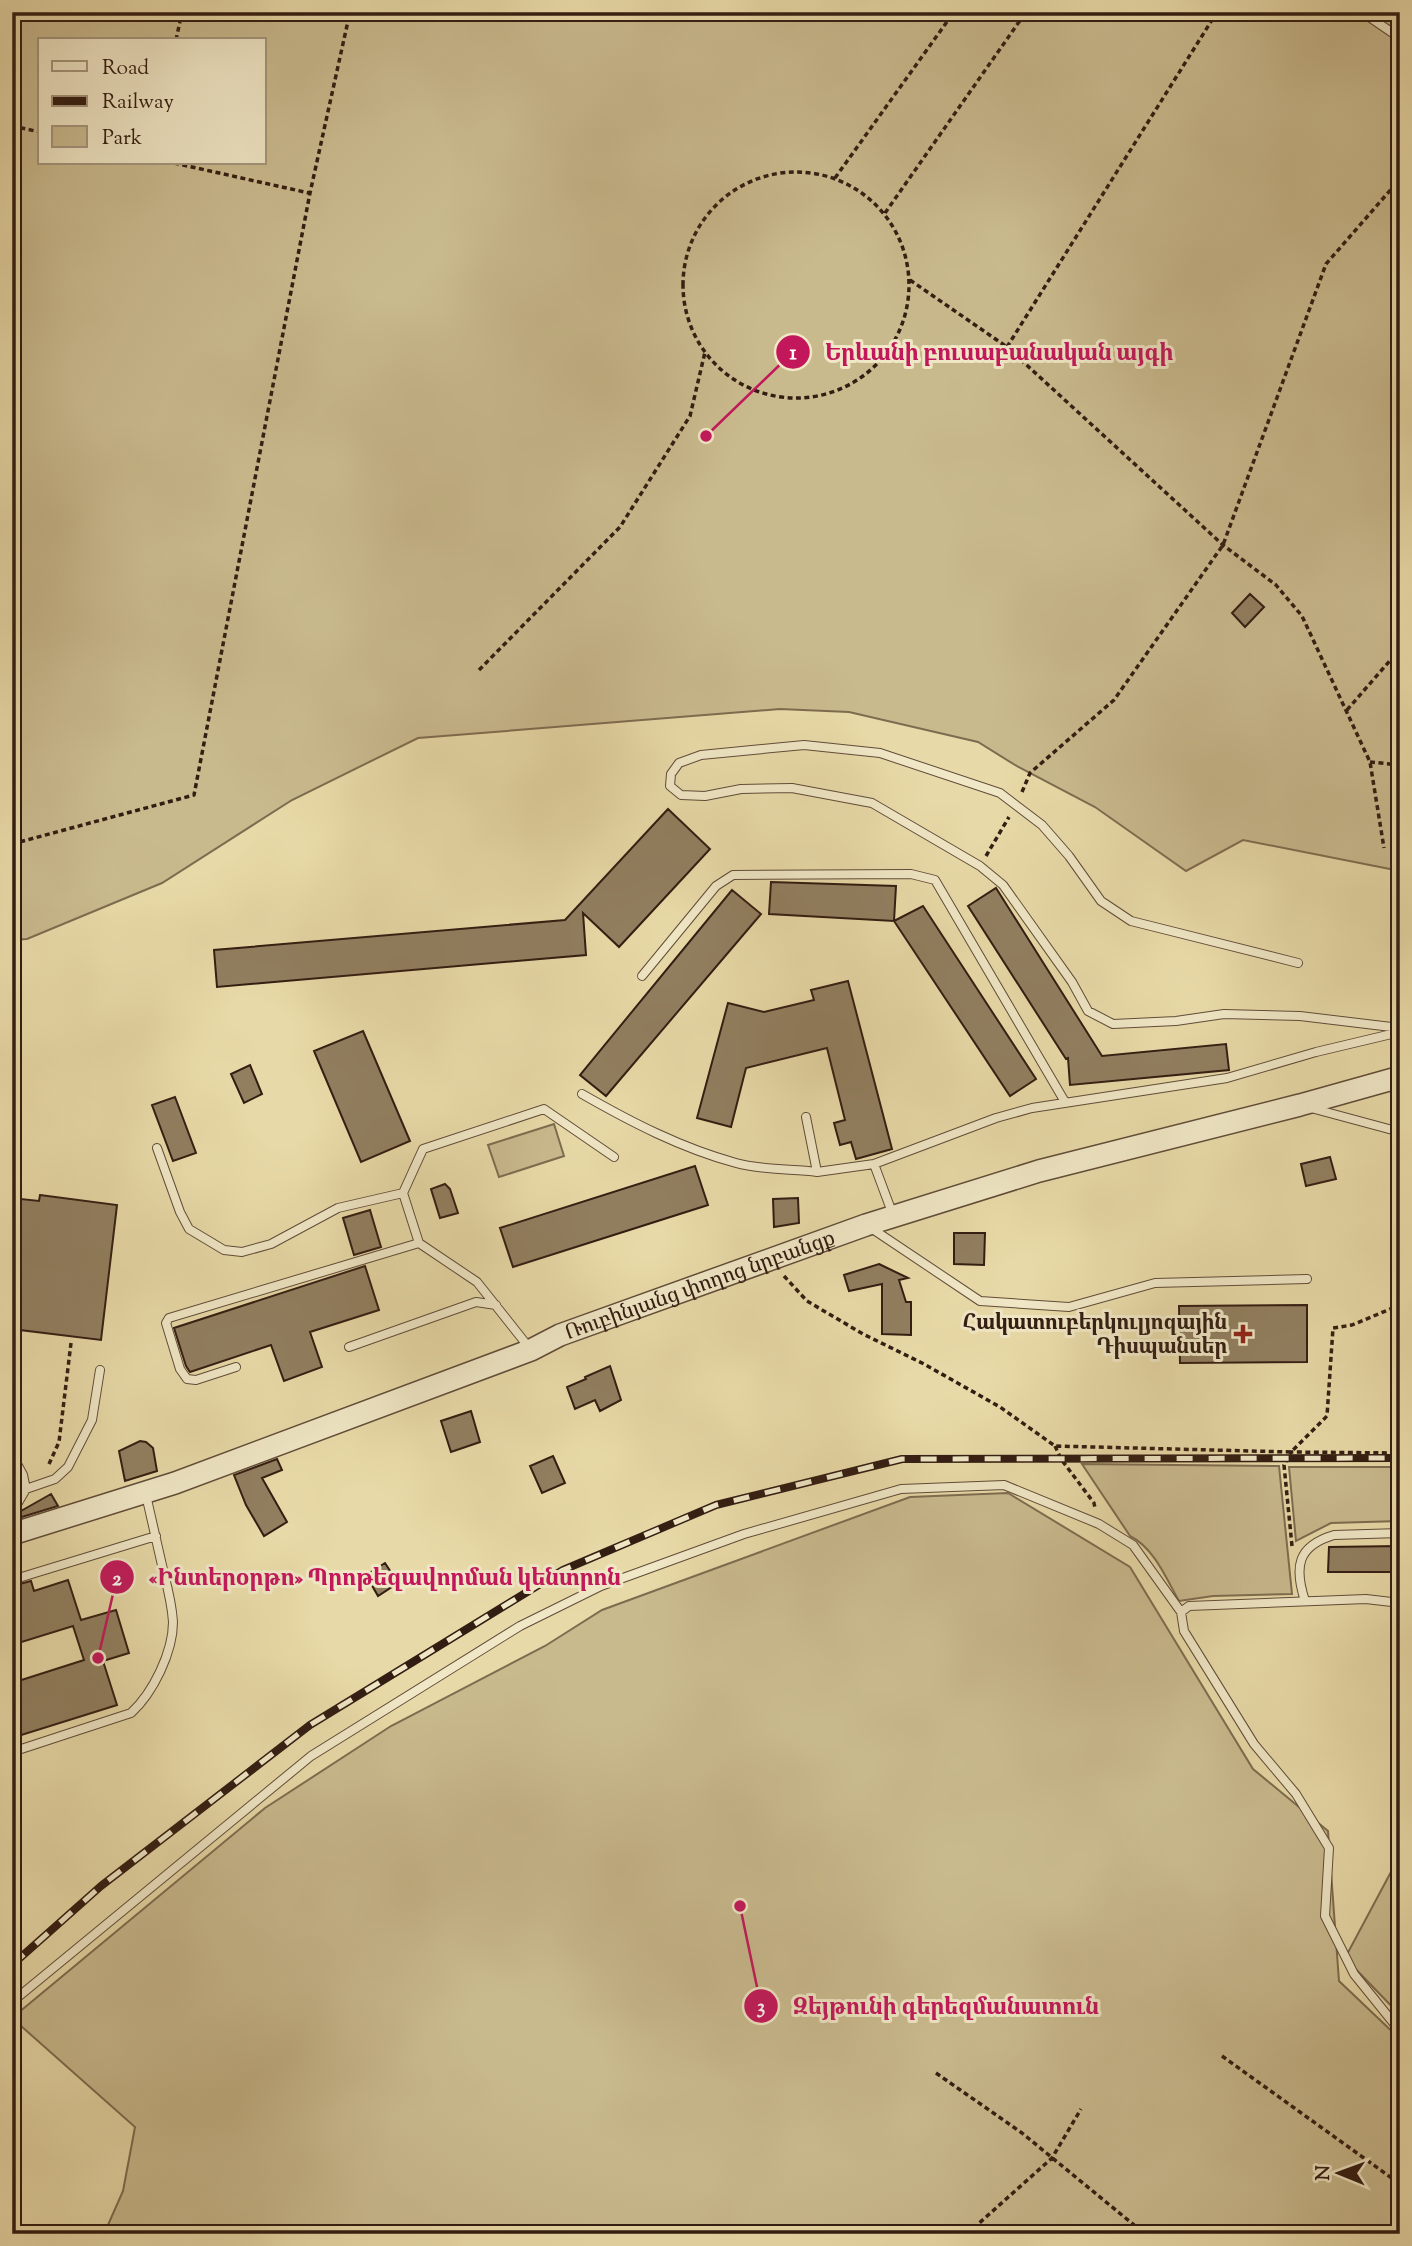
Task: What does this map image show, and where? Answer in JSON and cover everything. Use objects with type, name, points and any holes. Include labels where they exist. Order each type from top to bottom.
[{"type":"street","name":"Ռուբինյանց փողոց նրբանցք","points":[[12,1534],[146,1493],[531,1350],[560,1335],[866,1225],[1039,1171],[1400,1077]]},
{"type":"lane","points":[[1362,12],[1400,38]]},
{"type":"lane","points":[[1298,963],[1131,921],[1101,901],[1069,856],[1042,825],[1000,793],[880,753],[804,745],[701,755],[680,763],[670,774],[670,786],[681,795],[705,796],[741,789],[792,788],[872,803],[980,866],[1003,885],[1072,982],[1088,1011],[1113,1024],[1176,1021],[1224,1014],[1300,1016],[1400,1030]]},
{"type":"lane","points":[[642,976],[716,886],[733,875],[911,874],[935,880],[1065,1102]]},
{"type":"lane","points":[[582,1094],[624,1119],[675,1142],[738,1164],[817,1172],[874,1164],[996,1118],[1065,1102],[1227,1078],[1400,1030]]},
{"type":"lane","points":[[1300,1105],[1400,1132]]},
{"type":"lane","points":[[531,1350],[477,1282],[419,1243],[403,1194],[423,1149],[544,1109],[614,1157]]},
{"type":"lane","points":[[806,1117],[817,1172]]},
{"type":"lane","points":[[157,1148],[180,1212],[189,1229],[224,1250],[242,1251],[271,1244],[338,1208],[403,1194]]},
{"type":"lane","points":[[874,1164],[894,1217]]},
{"type":"lane","points":[[866,1225],[980,1301],[1069,1307],[1155,1283],[1307,1279]]},
{"type":"lane","points":[[236,1367],[196,1380],[187,1379],[180,1369],[166,1323],[169,1318],[419,1243]]},
{"type":"lane","points":[[349,1347],[477,1302],[496,1306]]},
{"type":"lane","points":[[12,1513],[26,1489],[55,1479],[68,1467],[92,1420],[100,1370]]},
{"type":"lane","points":[[12,1462],[18,1464],[26,1489]]},
{"type":"lane","points":[[12,2002],[311,1756],[520,1626],[601,1586],[744,1534],[901,1489],[1004,1485],[1099,1524],[1133,1545],[1181,1612],[1184,1631],[1254,1744],[1296,1794],[1329,1848],[1325,1916],[1354,1973],[1400,2031]]},
{"type":"lane","points":[[12,1752],[131,1713],[152,1689],[169,1647],[173,1623],[146,1493]]},
{"type":"lane","points":[[1305,1601],[1299,1572],[1300,1560],[1306,1550],[1334,1535],[1400,1533]]},
{"type":"lane","points":[[12,1580],[156,1536]]},
{"type":"lane","points":[[1181,1612],[1189,1606],[1305,1601],[1366,1599],[1400,1603]]},
{"type":"path","points":[[176,38],[182,12]]},
{"type":"path","points":[[12,844],[194,796],[310,193],[350,12]]},
{"type":"path","points":[[835,178],[954,12]]},
{"type":"path","points":[[885,214],[1026,12]]},
{"type":"path","points":[[1007,348],[1217,12]]},
{"type":"path","points":[[12,126],[38,132]]},
{"type":"path","points":[[179,164],[310,193]]},
{"type":"path","points":[[800,171],[835,178],[862,192],[885,214],[902,245],[910,280],[906,316],[890,349],[865,375],[834,392],[798,399],[763,393],[730,377],[705,352],[689,320],[683,284],[689,248],[706,216],[732,191],[764,176],[800,171]]},
{"type":"path","points":[[980,866],[1016,805],[1030,772],[1114,700],[1223,545],[1326,264],[1400,179]]},
{"type":"path","points":[[910,280],[1007,348],[1223,545],[1276,585],[1302,616],[1370,762],[1384,848]]},
{"type":"path","points":[[479,670],[620,527],[690,416],[705,352]]},
{"type":"path","points":[[1347,710],[1400,649]]},
{"type":"path","points":[[1370,762],[1400,765]]},
{"type":"path","points":[[771,1261],[807,1301],[1000,1407],[1055,1446],[1061,1459],[1094,1503],[1099,1524]]},
{"type":"path","points":[[1300,1560],[1293,1553],[1284,1465],[1291,1452],[1327,1416],[1333,1328],[1352,1325],[1400,1305]]},
{"type":"path","points":[[59,1442],[71,1343]]},
{"type":"path","points":[[1055,1446],[1400,1453]]},
{"type":"path","points":[[1222,2056],[1400,2185]]},
{"type":"path","points":[[936,2073],[1022,2133],[1145,2234]]},
{"type":"path","points":[[967,2234],[1052,2158],[1081,2109]]},
{"type":"green space","points":[[12,12],[1400,12],[1400,871],[1243,840],[1186,871],[1095,807],[1015,765],[978,742],[849,712],[780,709],[418,738],[292,800],[162,883],[27,939],[12,940]]},
{"type":"green space","points":[[554,1124],[564,1156],[499,1177],[488,1145]]},
{"type":"green space","points":[[1082,1464],[1279,1466],[1292,1594],[1213,1596],[1179,1601],[1153,1556],[1130,1536]]},
{"type":"green space","points":[[1289,1467],[1400,1467],[1400,1521],[1331,1523],[1296,1541]]},
{"type":"green space","points":[[1008,1493],[1130,1567],[1253,1769],[1328,1831],[1339,1981],[1400,2039],[1400,2234],[104,2234],[123,2191],[135,2127],[12,2018],[265,1808],[391,1726],[545,1646],[602,1610],[910,1497]]},
{"type":"green space","points":[[1400,1855],[1400,2015],[1345,1958]]},
{"type":"building","points":[[1250,594],[1264,607],[1245,627],[1232,613]]},
{"type":"building","points":[[668,809],[710,849],[619,947],[583,913],[586,955],[217,987],[214,950],[565,920]]},
{"type":"building","points":[[771,882],[896,886],[894,921],[769,914]]},
{"type":"building","points":[[996,888],[1102,1056],[1226,1044],[1229,1070],[1070,1085],[1068,1058],[1066,1059],[968,906]]},
{"type":"building","points":[[732,890],[761,914],[606,1096],[580,1075]]},
{"type":"building","points":[[923,906],[1036,1079],[1010,1096],[894,921]]},
{"type":"building","points":[[848,981],[892,1149],[856,1159],[851,1142],[840,1145],[834,1123],[845,1120],[827,1048],[746,1068],[731,1127],[697,1118],[728,1003],[764,1012],[814,1000],[811,990]]},
{"type":"building","points":[[363,1031],[410,1141],[361,1162],[314,1051]]},
{"type":"building","points":[[250,1065],[262,1094],[244,1103],[231,1074]]},
{"type":"building","points":[[175,1097],[196,1153],[173,1161],[152,1105]]},
{"type":"building","points":[[1330,1157],[1336,1179],[1306,1186],[1301,1164]]},
{"type":"building","points":[[695,1166],[708,1205],[513,1267],[500,1228]]},
{"type":"building","points":[[445,1184],[450,1189],[458,1213],[440,1218],[431,1189]]},
{"type":"building","points":[[40,1195],[117,1205],[101,1340],[12,1329],[12,1198],[39,1201]]},
{"type":"building","points":[[798,1198],[799,1223],[774,1227],[773,1199]]},
{"type":"building","points":[[370,1210],[381,1247],[354,1255],[343,1218]]},
{"type":"building","points":[[954,1233],[985,1233],[984,1265],[954,1264]]},
{"type":"building","points":[[879,1264],[908,1278],[899,1280],[906,1302],[911,1302],[911,1335],[882,1334],[882,1284],[849,1291],[844,1275]]},
{"type":"building","points":[[365,1266],[379,1310],[310,1332],[322,1367],[284,1381],[271,1345],[190,1372],[186,1366],[174,1328]]},
{"type":"building","name":"Հակատուբերկուլյոզային Դիսպանսեր","points":[[1307,1305],[1307,1362],[1180,1363],[1179,1306]]},
{"type":"building","points":[[610,1366],[621,1400],[600,1411],[595,1400],[575,1409],[567,1387]]},
{"type":"building","points":[[471,1411],[480,1442],[451,1452],[441,1421]]},
{"type":"building","points":[[140,1441],[153,1448],[157,1471],[125,1481],[119,1451]]},
{"type":"building","points":[[553,1456],[565,1483],[542,1493],[530,1466]]},
{"type":"building","points":[[277,1459],[282,1470],[262,1478],[287,1522],[264,1536],[246,1505],[234,1475]]},
{"type":"building","points":[[51,1494],[58,1506],[12,1520],[21,1511]]},
{"type":"building","points":[[1400,1546],[1400,1572],[1328,1572],[1329,1547]]},
{"type":"building","points":[[385,1563],[398,1583],[378,1596],[366,1575]]},
{"type":"building","points":[[68,1580],[81,1620],[116,1610],[129,1653],[103,1661],[117,1705],[12,1738],[12,1683],[84,1660],[73,1626],[12,1645],[12,1586],[31,1581],[34,1591]]},
{"type":"railway","points":[[12,1965],[101,1886],[310,1725],[563,1570],[716,1505],[902,1459],[1400,1458]]},
{"type":"place","name":"Երևանի բուսաբանական այգի","points":[[706,436]]},
{"type":"place","name":"Հակատուբերկուլյոզային Դիսպանսեր","points":[[1243,1334]]},
{"type":"place","name":"«Ինտերօրթո» Պրոթեզավորման կենտրոն","points":[[98,1658]]},
{"type":"place","name":"Զեյթունի գերեզմանատուն","points":[[740,1906]]}]
